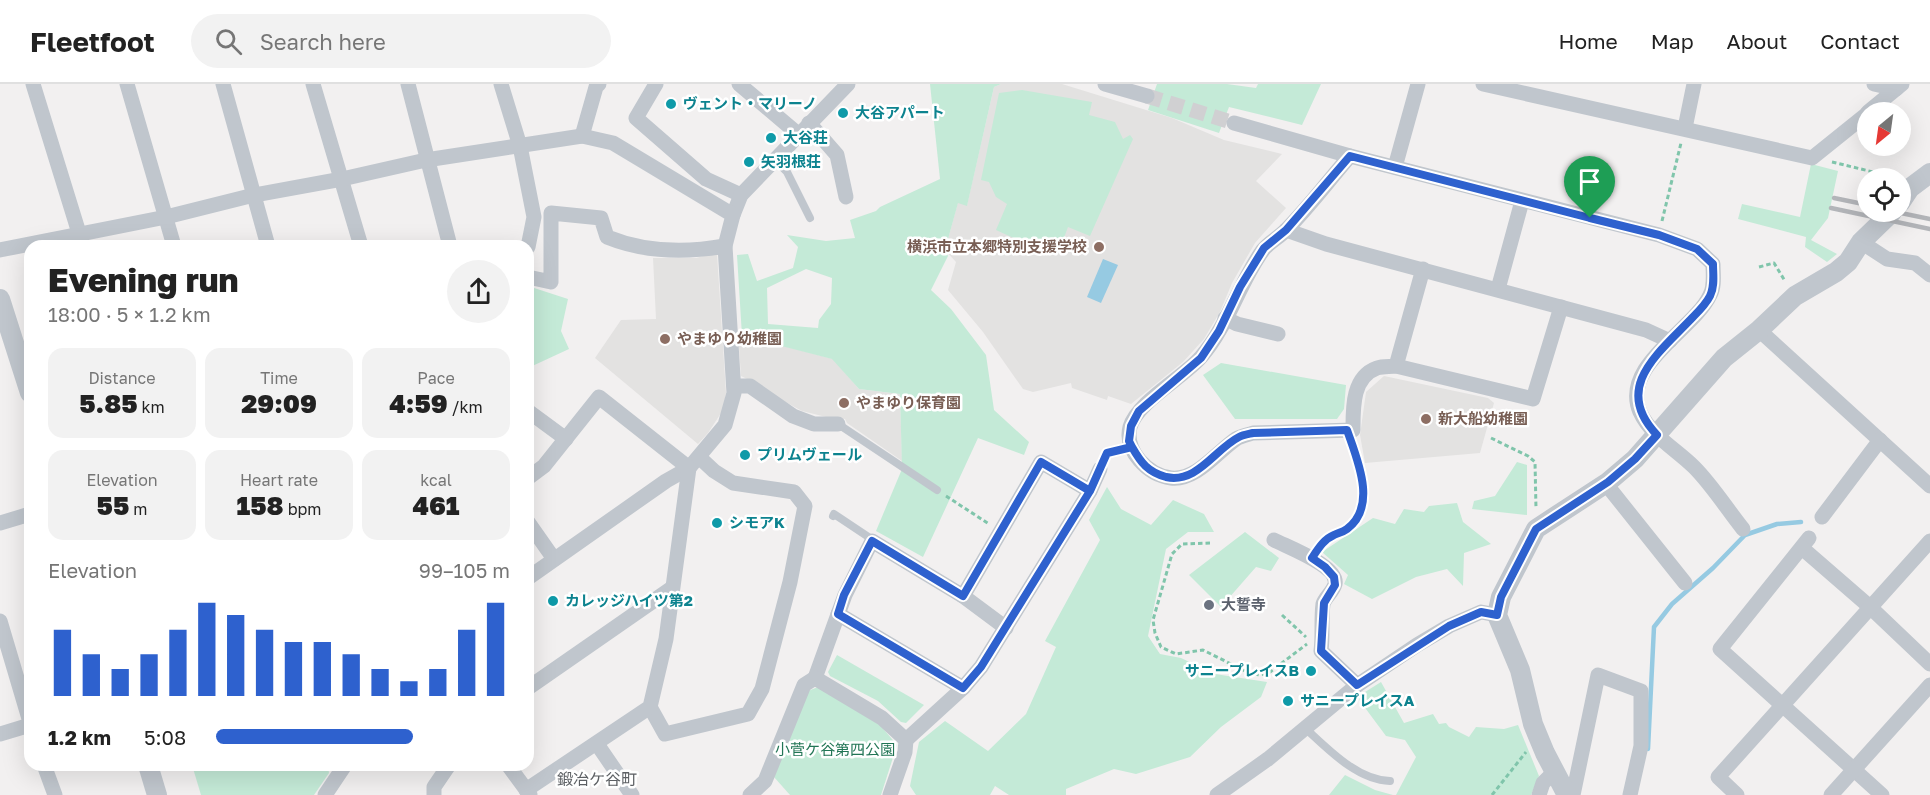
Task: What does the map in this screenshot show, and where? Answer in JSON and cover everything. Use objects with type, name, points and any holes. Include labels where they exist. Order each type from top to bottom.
[{"type":"street","points":[[33,84],[81,240],[254,195],[342,179],[426,160],[582,136],[613,143],[733,215]]},
{"type":"street","points":[[127,84],[172,240]]},
{"type":"street","points":[[223,84],[266,240]]},
{"type":"street","points":[[313,84],[359,240]]},
{"type":"street","points":[[408,84],[448,240]]},
{"type":"street","points":[[501,84],[520,146],[534,217],[529,240]]},
{"type":"street","points":[[582,136],[596,87],[599,84]]},
{"type":"street","points":[[656,84],[636,118],[706,179],[741,195]]},
{"type":"street","points":[[739,84],[804,128],[837,155],[846,197]]},
{"type":"street","points":[[1105,84],[1147,96]]},
{"type":"street","points":[[1395,167],[1418,84]]},
{"type":"street","points":[[1483,84],[1812,158],[1857,122]]},
{"type":"street","points":[[1685,129],[1694,84]]},
{"type":"street","points":[[1874,84],[1899,86]]},
{"type":"street","points":[[534,574],[694,463],[725,425],[734,393],[725,246],[733,215],[741,195],[845,85]]},
{"type":"street","points":[[1881,102],[1899,86]]},
{"type":"street","points":[[1234,123],[1350,156],[1659,235],[1697,249],[1713,264],[1714,282],[1710,296],[1650,360],[1638,388],[1639,410],[1648,426],[1695,468],[1743,529]]},
{"type":"street","points":[[1350,156],[1286,230],[1264,248],[1240,287],[1219,331],[1201,358],[1139,411],[1131,426],[1129,441],[1142,464],[1155,474],[1173,478],[1188,475],[1238,438],[1253,433],[1353,430],[1354,398],[1362,378],[1378,367],[1396,366],[1533,399],[1561,307]]},
{"type":"street","points":[[1911,187],[1924,178]]},
{"type":"street","points":[[1498,289],[1522,201]]},
{"type":"street","points":[[534,278],[551,282],[551,213],[601,218],[607,237],[629,246],[695,251],[725,246]]},
{"type":"street","points":[[1567,795],[1533,724],[1520,670],[1497,615],[1501,597],[1536,529],[1606,484],[1635,459],[1724,358],[1759,330],[1795,296],[1836,272],[1848,262],[1861,242],[1882,222]]},
{"type":"street","points":[[1286,230],[1326,244],[1646,330],[1670,341]]},
{"type":"street","points":[[1861,242],[1887,259],[1915,263],[1930,275]]},
{"type":"street","points":[[0,250],[24,247]]},
{"type":"street","points":[[1396,366],[1423,269]]},
{"type":"street","points":[[0,299],[24,374]]},
{"type":"street","points":[[1226,318],[1237,324],[1278,334]]},
{"type":"street","points":[[1759,330],[1770,343],[1930,486]]},
{"type":"street","points":[[734,386],[750,386],[793,416],[814,424],[838,424]]},
{"type":"street","points":[[534,474],[544,466],[599,397],[694,463],[714,471],[733,483],[794,492],[805,506],[790,582],[762,689],[748,714],[665,734],[650,707]]},
{"type":"street","points":[[534,420],[566,439]]},
{"type":"street","points":[[1822,517],[1880,440]]},
{"type":"street","points":[[963,596],[1041,462],[1090,491]]},
{"type":"street","points":[[512,771],[528,793],[650,707],[666,639],[672,588],[694,463]]},
{"type":"street","points":[[890,795],[905,752],[906,740],[963,688],[981,667],[1090,491],[1100,469]]},
{"type":"street","points":[[1606,484],[1685,583]]},
{"type":"street","points":[[0,524],[24,516]]},
{"type":"street","points":[[534,531],[554,560]]},
{"type":"street","points":[[1274,540],[1312,558],[1334,577],[1335,585],[1324,603],[1321,651],[1357,685]]},
{"type":"street","points":[[750,795],[765,781],[804,685],[815,678],[844,595],[872,541],[963,596],[1006,628]]},
{"type":"street","points":[[1737,795],[1718,777],[1930,541]]},
{"type":"street","points":[[1882,795],[1720,649],[1806,543],[1930,664]]},
{"type":"street","points":[[534,684],[672,588]]},
{"type":"street","points":[[1217,795],[1268,759],[1357,685],[1449,626],[1481,612],[1497,615]]},
{"type":"street","points":[[838,614],[963,688]]},
{"type":"street","points":[[1,629],[24,704]]},
{"type":"street","points":[[1573,795],[1598,675],[1641,691],[1641,746],[1630,795]]},
{"type":"street","points":[[815,678],[882,718],[906,740]]},
{"type":"street","points":[[1831,795],[1930,685]]},
{"type":"street","points":[[0,734],[24,726]]},
{"type":"street","points":[[597,744],[632,795]]},
{"type":"street","points":[[46,771],[55,795]]},
{"type":"street","points":[[150,771],[157,795]]},
{"type":"street","points":[[333,791],[342,771]]},
{"type":"street","points":[[434,795],[434,787],[445,771]]},
{"type":"street","points":[[1539,795],[1543,783],[1554,772]]},
{"type":"lane","points":[[774,159],[787,172],[810,218]]},
{"type":"lane","points":[[838,424],[937,490]]},
{"type":"lane","points":[[832,516],[834,514],[874,538],[872,541]]},
{"type":"lane","points":[[1305,728],[1339,760],[1378,780],[1390,781]]},
{"type":"path","points":[[1659,235],[1685,129]]},
{"type":"path","points":[[1850,165],[1924,178]]},
{"type":"path","points":[[1759,267],[1774,262],[1795,296]]},
{"type":"path","points":[[1312,558],[1326,540],[1345,531],[1355,522],[1361,507],[1364,489],[1361,467],[1347,430]]},
{"type":"path","points":[[1491,438],[1528,456],[1535,462],[1536,529]]},
{"type":"path","points":[[1100,469],[1107,453],[1132,447]]},
{"type":"path","points":[[937,490],[1000,531]]},
{"type":"path","points":[[1210,543],[1182,544],[1172,554],[1153,620],[1161,647],[1176,654],[1203,650],[1251,674],[1260,675],[1270,672],[1311,642],[1282,615]]},
{"type":"path","points":[[1492,795],[1531,746]]},
{"type":"shaded area","name":"横浜市立本郷特別支援学校","points":[[1001,84],[1062,84],[1172,118],[1224,140],[1282,154],[1256,181],[1286,208],[1255,243],[1204,339],[1183,362],[1131,404],[1108,396],[1107,400],[1072,388],[1071,383],[1033,392],[1023,389],[983,332],[948,290],[956,262],[945,250],[958,202],[967,205],[994,87]]},
{"type":"shaded area","name":"やまゆり幼稚園","points":[[717,254],[726,393],[723,410],[698,444],[595,358],[621,320],[656,319],[653,258],[696,258]]},
{"type":"shaded area","name":"やまゆり保育園","points":[[738,334],[833,359],[859,389],[900,394],[902,461],[847,423],[845,419],[802,411],[741,376]]},
{"type":"shaded area","name":"新大船幼稚園","points":[[1384,376],[1488,398],[1494,403],[1480,453],[1365,463],[1360,435],[1366,392]]},
{"type":"green space","points":[[930,84],[1001,84],[994,87],[967,206],[958,203],[945,250],[948,256],[931,290],[951,309],[986,355],[994,410],[1029,442],[1024,455],[978,438],[923,557],[876,531],[902,469],[900,394],[859,389],[832,359],[742,336],[737,255],[748,254],[757,281],[793,268],[798,247],[787,235],[826,241],[855,238],[850,220],[876,211],[940,179]],"holes":[[[806,269],[832,278],[831,304],[819,320],[818,328],[768,324],[767,288]]]},
{"type":"green space","points":[[1157,84],[1227,84],[1256,88],[1258,84],[1321,84],[1302,125],[1229,107],[1219,133],[1148,110]]},
{"type":"green space","points":[[1022,90],[1092,102],[1089,115],[1115,122],[1123,139],[1130,135],[1133,139],[1090,236],[1068,227],[1059,251],[1035,240],[1029,245],[996,230],[1007,204],[996,197],[989,182],[981,180],[999,93]]},
{"type":"green space","points":[[1811,164],[1838,171],[1828,218],[1811,240],[1837,254],[1827,262],[1805,247],[1806,237],[1738,219],[1742,204],[1800,217]]},
{"type":"green space","points":[[534,288],[568,299],[561,331],[569,349],[534,365]]},
{"type":"green space","points":[[1221,363],[1346,385],[1344,409],[1337,419],[1235,419],[1203,375]]},
{"type":"green space","points":[[1517,462],[1527,465],[1527,515],[1472,509],[1474,501],[1495,496]]},
{"type":"green space","points":[[1107,487],[1121,509],[1151,525],[1173,500],[1204,514],[1214,532],[1188,532],[1166,549],[1148,636],[1160,654],[1181,658],[1215,674],[1267,682],[1261,697],[1221,727],[1190,757],[1136,774],[1114,769],[1066,789],[1066,795],[1009,795],[995,786],[990,795],[916,795],[910,786],[919,742],[945,721],[988,751],[1026,714],[1056,647],[1045,641],[1100,540],[1089,520]]},
{"type":"green space","points":[[1457,503],[1463,522],[1491,544],[1464,553],[1463,586],[1447,569],[1416,577],[1372,599],[1344,584],[1348,575],[1322,552],[1373,518],[1395,524],[1404,509],[1424,512],[1429,506]]},
{"type":"green space","points":[[1245,532],[1279,558],[1271,571],[1256,567],[1221,607],[1189,575]]},
{"type":"green space","points":[[837,655],[924,705],[906,723],[901,722],[878,701],[830,676],[828,672]]},
{"type":"green space","points":[[1381,682],[1404,723],[1433,714],[1439,724],[1446,723],[1449,727],[1469,737],[1476,727],[1504,729],[1518,725],[1539,776],[1531,795],[1396,795],[1416,757],[1405,740],[1386,736],[1357,697]]},
{"type":"green space","name":"小菅ケ谷第四公園","points":[[818,687],[880,725],[897,745],[881,795],[790,795],[774,777],[808,691]]},
{"type":"green space","points":[[194,771],[329,771],[314,795],[201,795]]},
{"type":"green space","points":[[1345,775],[1375,790],[1393,795],[1329,795]]},
{"type":"water","points":[[1103,259],[1118,265],[1101,303],[1087,297]]},
{"type":"waterway","points":[[1648,749],[1654,627],[1672,604],[1713,568],[1745,535],[1777,524],[1801,522]]},
{"type":"tunnel","points":[[1147,96],[1234,123]]},
{"type":"railway","points":[[1834,198],[1857,203]]},
{"type":"railway","points":[[1831,208],[1930,229]]},
{"type":"railway","points":[[1911,215],[1930,219]]},
{"type":"place","name":"ヴェント・マリーノ","points":[[671,104]]},
{"type":"place","name":"大谷アパート","points":[[843,113]]},
{"type":"place","name":"大谷荘","points":[[771,138]]},
{"type":"place","name":"矢羽根荘","points":[[749,162]]},
{"type":"place","name":"横浜市立本郷特別支援学校","points":[[1099,247]]},
{"type":"place","name":"やまゆり幼稚園","points":[[665,339]]},
{"type":"place","name":"やまゆり保育園","points":[[844,403]]},
{"type":"place","name":"新大船幼稚園","points":[[1426,419]]},
{"type":"place","name":"プリムヴェール","points":[[745,455]]},
{"type":"place","name":"シモアK","points":[[717,523]]},
{"type":"place","name":"カレッジハイツ第2","points":[[553,601]]},
{"type":"place","name":"大誓寺","points":[[1209,605]]},
{"type":"place","name":"サニープレイスB","points":[[1311,671]]},
{"type":"place","name":"サニープレイスA","points":[[1288,701]]},
{"type":"district","name":"鍛冶ケ谷町","points":[[597,779]]},
{"type":"route","points":[[1590,218],[1350,156],[1286,230],[1264,248],[1240,287],[1219,331],[1201,358],[1139,411],[1131,426],[1129,441],[1132,447],[1107,453],[1090,491],[1041,462],[963,596],[872,541],[844,595],[838,614],[963,688],[981,667],[1090,491],[1100,469],[1107,453],[1132,447],[1142,464],[1155,474],[1173,478],[1188,475],[1238,438],[1253,433],[1347,430],[1361,467],[1364,489],[1361,507],[1355,522],[1345,531],[1326,540],[1312,558],[1334,577],[1335,585],[1324,603],[1321,651],[1357,685],[1449,626],[1481,612],[1497,615],[1501,597],[1536,529],[1608,482],[1635,459],[1657,435],[1648,426],[1639,410],[1638,388],[1650,360],[1703,306],[1710,296],[1714,282],[1713,264],[1697,249],[1659,235],[1590,218]]}]
